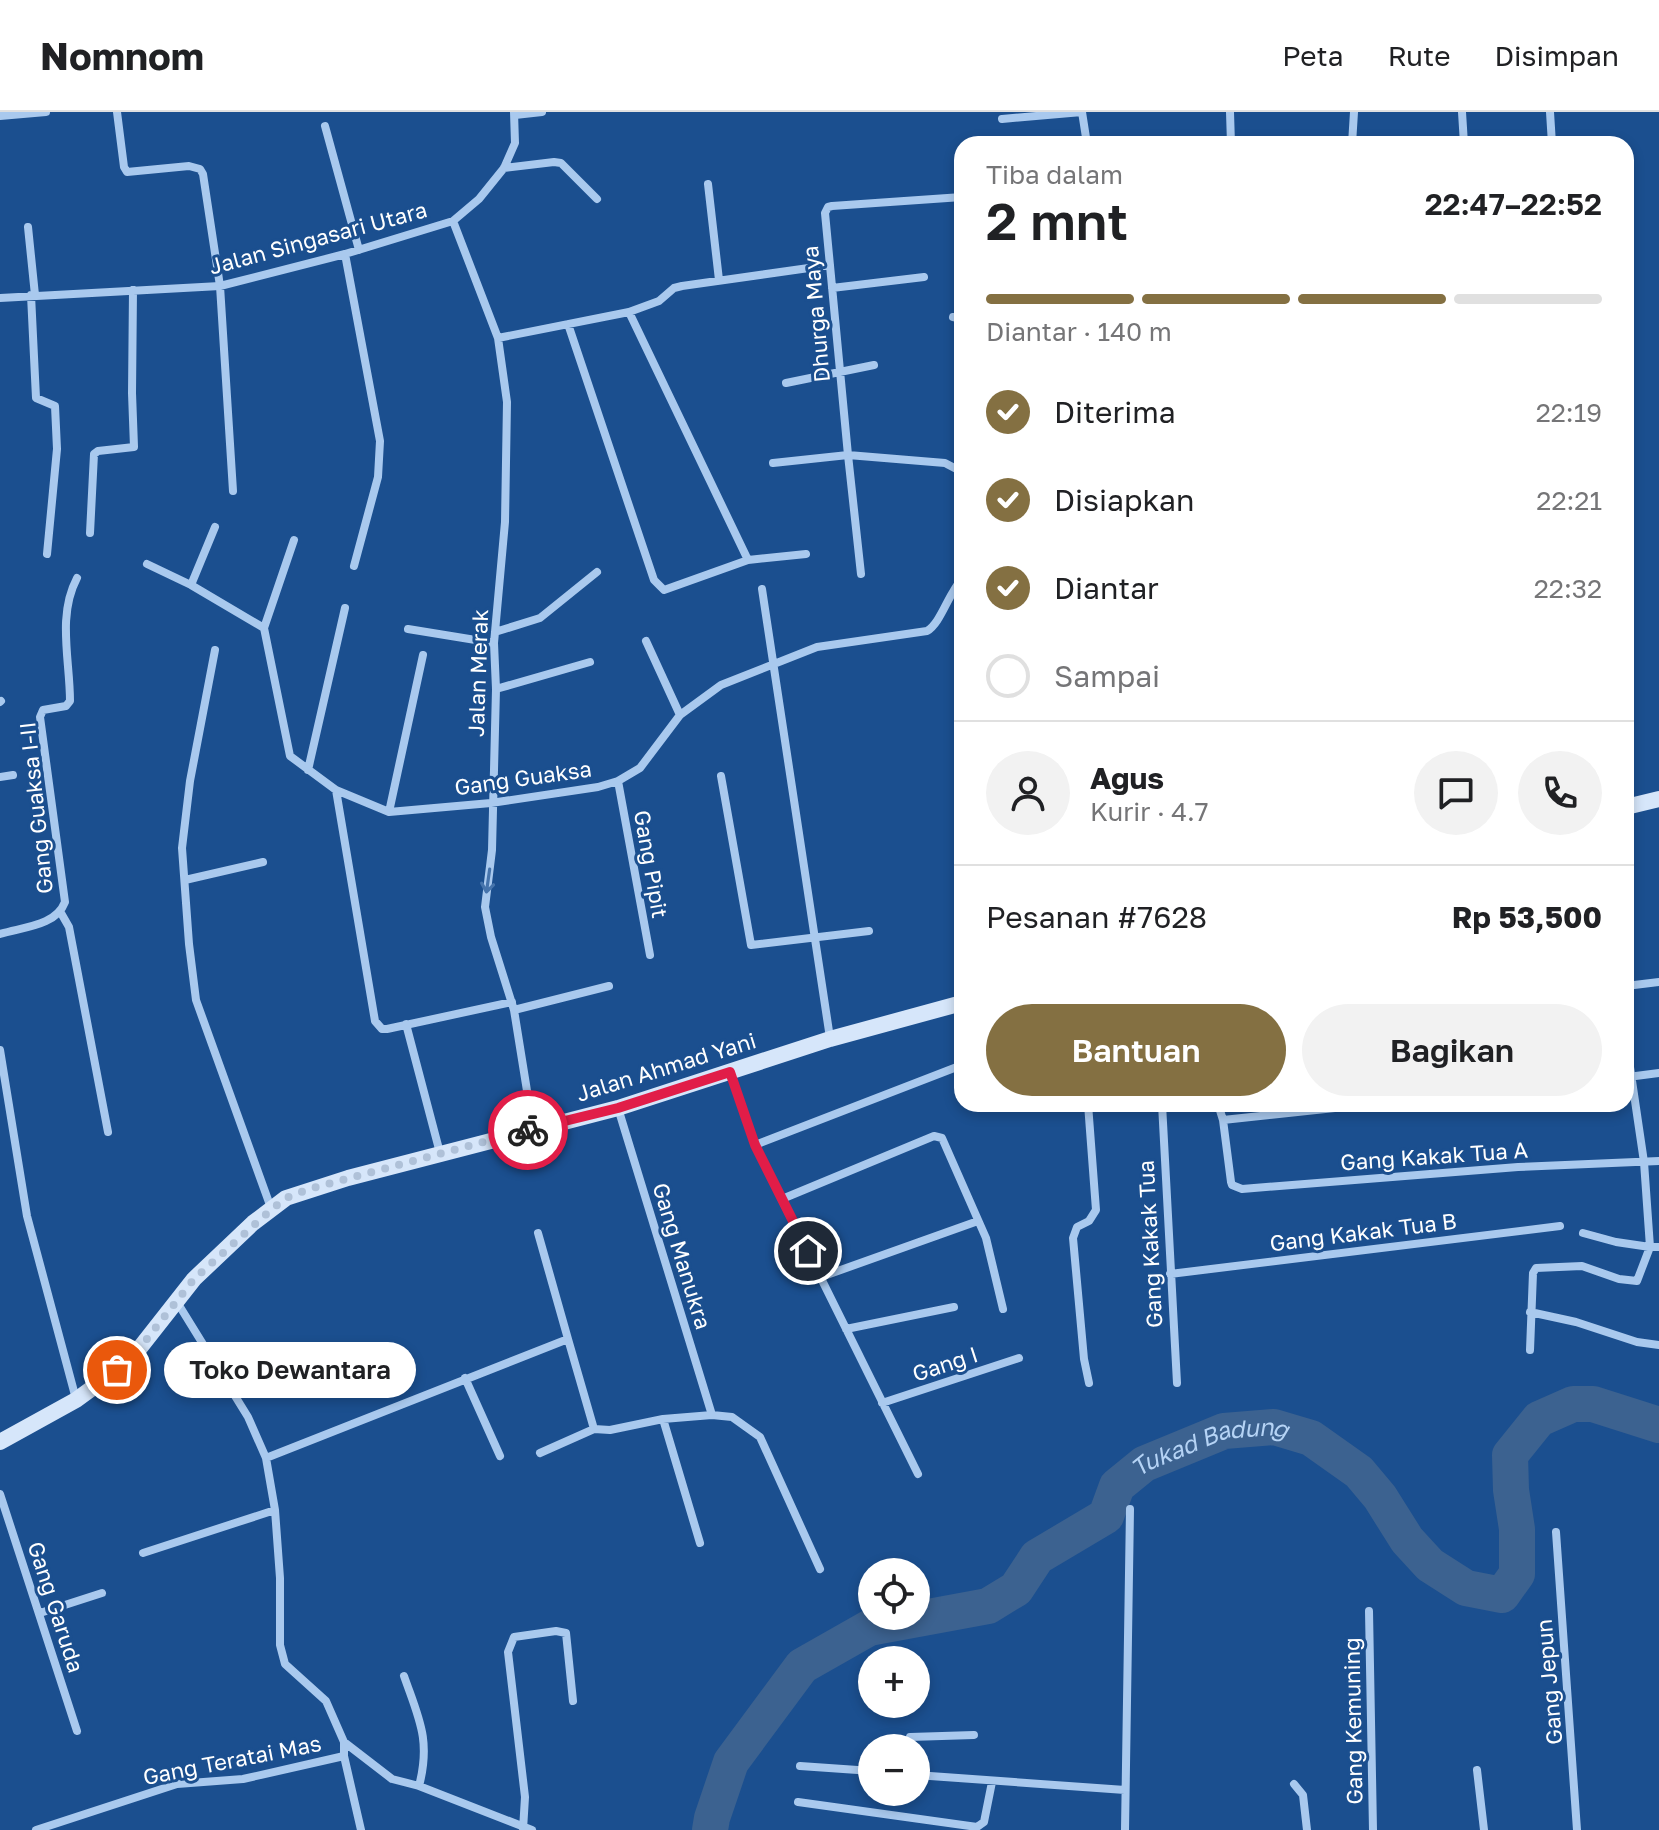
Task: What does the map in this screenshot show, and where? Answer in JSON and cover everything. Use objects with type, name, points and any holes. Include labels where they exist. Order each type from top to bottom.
[{"type":"main road","points":[[1634,805],[1659,799]]},
{"type":"main road","name":"Jalan Ahmad Yani","points":[[0,1442],[76,1400],[117,1370],[139,1349],[194,1279],[286,1198],[440,1153],[618,1108],[830,1039],[954,1005]]},
{"type":"street","points":[[0,116],[46,112]]},
{"type":"street","points":[[117,112],[127,172],[189,166],[200,169],[203,174],[220,286],[233,491]]},
{"type":"street","points":[[453,221],[479,199],[504,168],[515,143],[514,113],[542,112]]},
{"type":"street","points":[[1002,119],[1082,112],[1086,136]]},
{"type":"street","points":[[1230,112],[1231,136]]},
{"type":"street","points":[[1352,136],[1354,112]]},
{"type":"street","points":[[1462,112],[1464,136]]},
{"type":"street","points":[[1550,112],[1552,136]]},
{"type":"street","points":[[325,126],[359,250]]},
{"type":"street","points":[[504,168],[561,163],[597,199]]},
{"type":"street","points":[[708,184],[719,280]]},
{"type":"street","name":"Dhurga Maya","points":[[861,574],[825,213],[828,207],[954,198]]},
{"type":"street","name":"Jalan Singasari Utara","points":[[0,298],[220,286],[345,254],[453,221]]},
{"type":"street","name":"Jalan Merak","points":[[453,221],[498,338],[507,402],[507,464],[494,643],[496,689],[492,850],[485,907],[513,1006],[533,1128]]},
{"type":"street","points":[[28,227],[36,398],[55,406],[57,449],[47,554]]},
{"type":"street","points":[[345,254],[380,441],[378,477],[354,566]]},
{"type":"street","points":[[498,338],[629,312],[661,300],[676,287],[830,265]]},
{"type":"street","points":[[832,288],[924,277]]},
{"type":"street","points":[[90,533],[94,454],[134,447],[133,290]]},
{"type":"street","points":[[629,312],[748,560]]},
{"type":"street","points":[[568,324],[658,587],[664,590],[748,560],[806,554]]},
{"type":"street","points":[[786,383],[874,365]]},
{"type":"street","points":[[773,463],[848,455],[945,463],[954,468]]},
{"type":"street","points":[[191,585],[215,527]]},
{"type":"street","points":[[147,564],[191,585],[264,628],[294,540]]},
{"type":"street","points":[[495,632],[540,618],[597,572]]},
{"type":"street","name":"Gang Guaksa I-II","points":[[0,934],[52,919],[61,913],[65,902],[40,717],[43,710],[66,706],[70,701],[65,616],[70,590],[77,578]]},
{"type":"street","points":[[762,589],[830,1039]]},
{"type":"street","name":"Gang Guaksa","points":[[264,628],[288,751],[294,760],[336,790],[389,812],[491,803],[598,787],[618,781],[640,768],[680,715],[721,685],[817,647],[927,631],[938,623],[943,606],[954,590]]},
{"type":"street","points":[[308,770],[345,608]]},
{"type":"street","points":[[408,629],[494,643]]},
{"type":"street","points":[[646,641],[680,715]]},
{"type":"street","points":[[215,650],[190,781],[182,848],[196,1000],[272,1209]]},
{"type":"street","points":[[389,812],[423,655]]},
{"type":"street","points":[[496,689],[590,662]]},
{"type":"street","points":[[0,777],[13,775]]},
{"type":"street","points":[[721,776],[751,945],[869,931]]},
{"type":"street","name":"Gang Pipit","points":[[618,781],[650,955]]},
{"type":"street","points":[[336,790],[375,1021],[382,1029],[609,986]]},
{"type":"street","points":[[185,880],[263,862]]},
{"type":"street","name":"Gang Guaksa I-II","points":[[61,913],[69,927],[108,1132]]},
{"type":"street","points":[[1634,985],[1659,982]]},
{"type":"street","points":[[406,1024],[440,1153]]},
{"type":"street","points":[[0,1050],[27,1216],[76,1400]]},
{"type":"street","points":[[755,1145],[954,1068]]},
{"type":"street","points":[[730,1072],[755,1145],[918,1474]]},
{"type":"street","points":[[1634,1075],[1659,1073]]},
{"type":"street","name":"Gang Manukra","points":[[618,1108],[712,1415]]},
{"type":"street","points":[[1530,1350],[1530,1312],[1536,1268],[1582,1266],[1619,1279],[1637,1281],[1655,1247],[1634,1108]]},
{"type":"street","points":[[1089,1112],[1096,1210],[1089,1221],[1077,1227],[1073,1238],[1089,1383]]},
{"type":"street","name":"Gang Kakak Tua","points":[[1162,1112],[1177,1383]]},
{"type":"street","points":[[1220,1112],[1223,1120],[1298,1112]]},
{"type":"street","name":"Gang Kakak Tua A","points":[[1223,1120],[1231,1182],[1242,1189],[1518,1167],[1659,1161]]},
{"type":"street","points":[[782,1199],[938,1136],[947,1144],[978,1221],[990,1253],[1003,1309]]},
{"type":"street","points":[[821,1277],[978,1221]]},
{"type":"street","name":"Gang Kakak Tua B","points":[[1170,1274],[1560,1226]]},
{"type":"street","points":[[538,1233],[594,1429]]},
{"type":"street","points":[[1583,1233],[1608,1241],[1655,1247]]},
{"type":"street","points":[[177,1302],[248,1417],[266,1458],[275,1510],[282,1655],[285,1664],[326,1701],[344,1742],[344,1756],[361,1830]]},
{"type":"street","points":[[846,1329],[954,1307]]},
{"type":"street","points":[[1530,1312],[1576,1322],[1637,1342],[1659,1345]]},
{"type":"street","points":[[266,1458],[568,1339]]},
{"type":"street","name":"Gang I","points":[[882,1403],[1019,1358]]},
{"type":"street","points":[[465,1378],[500,1456]]},
{"type":"street","points":[[540,1453],[594,1429],[610,1430],[663,1419],[712,1415],[732,1417],[760,1437],[820,1569]]},
{"type":"street","points":[[663,1419],[700,1543]]},
{"type":"street","name":"Gang Garuda","points":[[0,1494],[77,1731]]},
{"type":"street","points":[[1125,1830],[1130,1509]]},
{"type":"street","points":[[143,1553],[275,1510]]},
{"type":"street","name":"Gang Jepun","points":[[1556,1532],[1577,1830]]},
{"type":"street","points":[[40,1613],[102,1593]]},
{"type":"street","name":"Gang Kemuning","points":[[1369,1611],[1373,1830]]},
{"type":"street","points":[[344,1742],[392,1779],[419,1786],[527,1829],[508,1652],[514,1637],[556,1631],[566,1633],[573,1701]]},
{"type":"street","points":[[404,1676],[426,1747],[426,1762],[419,1786]]},
{"type":"street","points":[[930,1736],[974,1735]]},
{"type":"street","name":"Gang Teratai Mas","points":[[36,1830],[177,1784],[243,1779],[344,1756]]},
{"type":"street","points":[[800,1766],[858,1770]]},
{"type":"street","points":[[1477,1770],[1484,1830]]},
{"type":"street","points":[[930,1776],[1125,1790]]},
{"type":"street","points":[[798,1802],[977,1827],[984,1822],[992,1782]]},
{"type":"street","points":[[1294,1784],[1303,1795],[1307,1830]]},
{"type":"waterway","name":"Tukad Badung","points":[[710,1830],[731,1762],[802,1666],[869,1628],[988,1606],[1016,1589],[1037,1557],[1106,1516],[1117,1486],[1144,1464],[1224,1431],[1274,1427],[1311,1438],[1359,1472],[1380,1497],[1407,1540],[1430,1565],[1466,1588],[1502,1595],[1517,1574],[1517,1529],[1510,1455],[1539,1419],[1573,1404],[1593,1404],[1659,1425]]},
{"type":"way so far","points":[[117,1370],[139,1349],[194,1279],[253,1223],[286,1198],[309,1189],[528,1130]]},
{"type":"place","name":"Toko Dewantara","points":[[117,1370]]},
{"type":"route","points":[[528,1130],[618,1108],[730,1072],[755,1145],[808,1251]]}]
